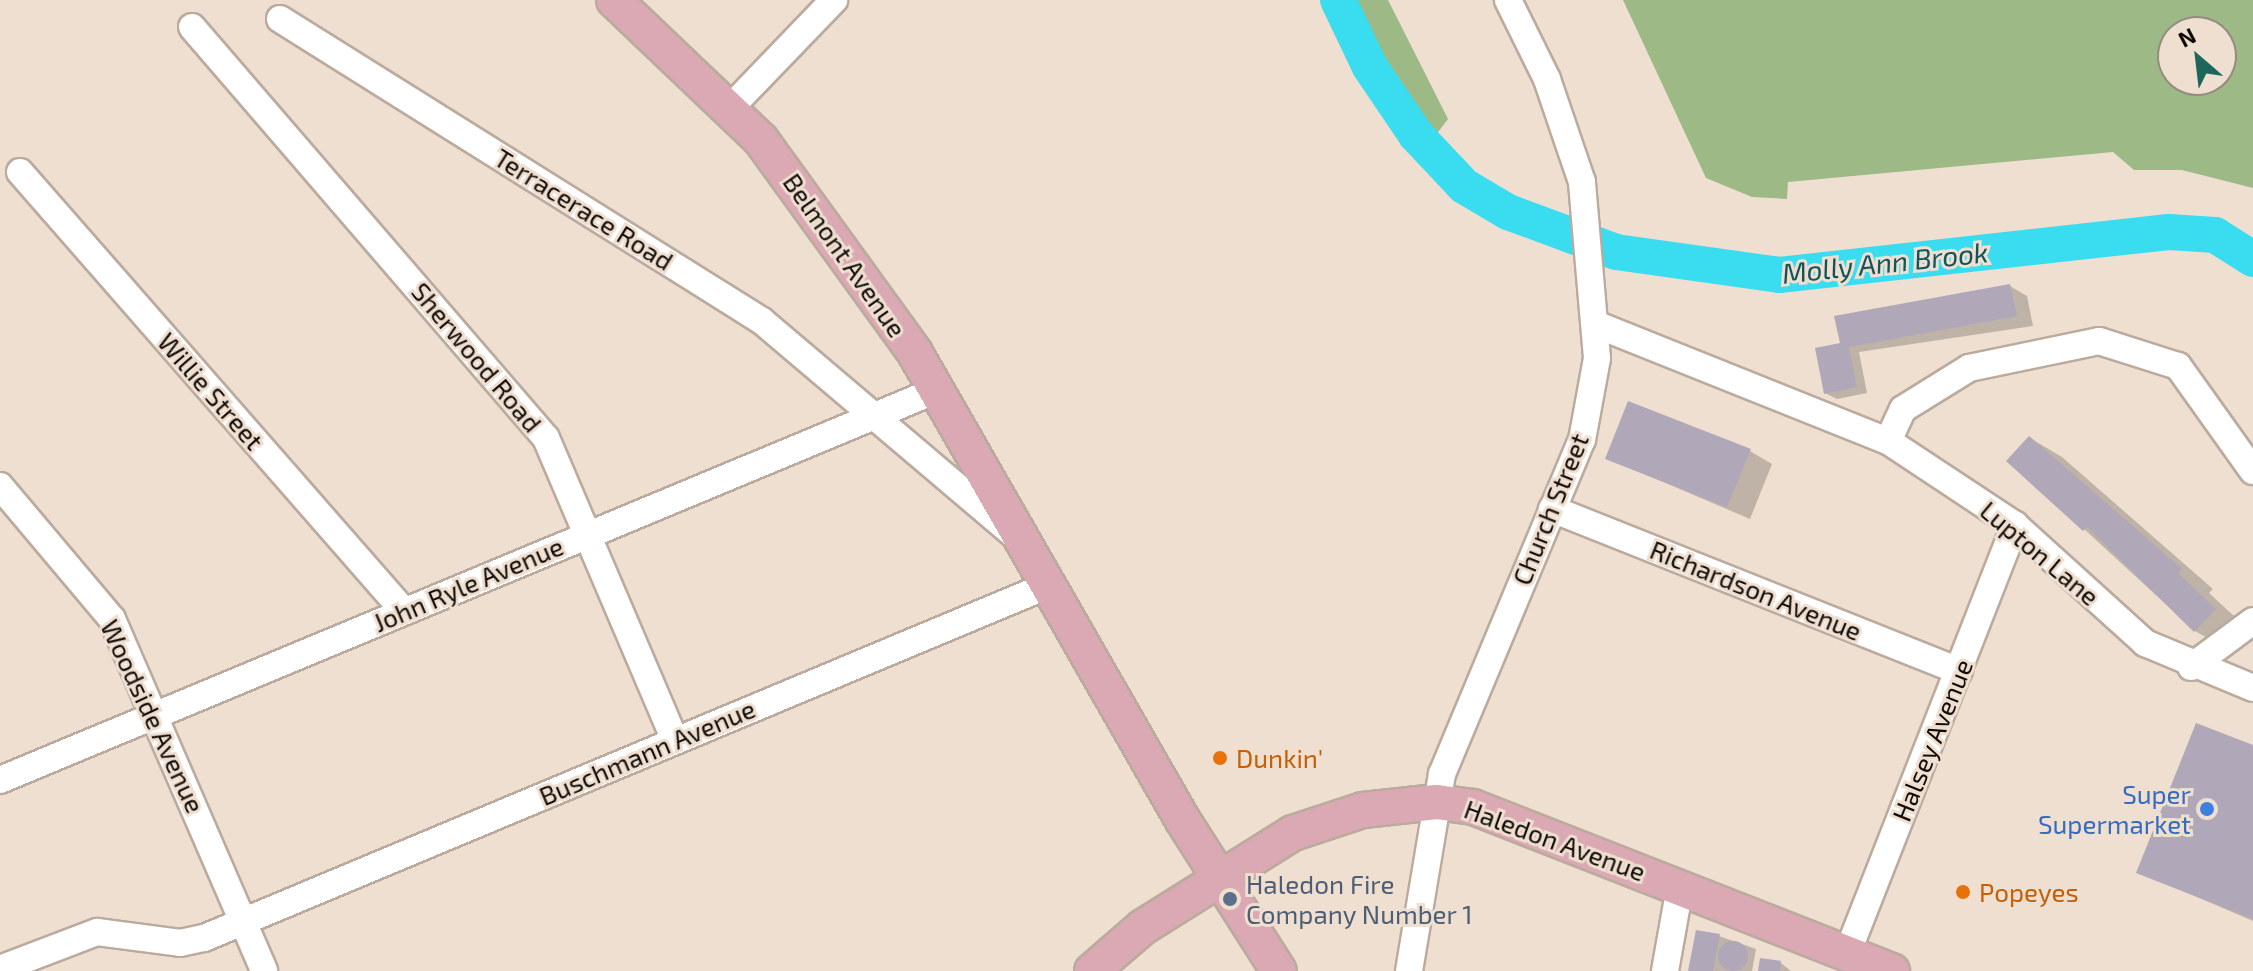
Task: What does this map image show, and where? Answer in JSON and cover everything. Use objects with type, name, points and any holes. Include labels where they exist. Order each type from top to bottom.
[{"type":"main road","name":"Belmont Avenue","points":[[614,0],[731,107],[821,218],[937,390],[1051,584],[1216,877],[1279,971]]},
{"type":"main road","name":"Haledon Avenue","points":[[1092,971],[1216,877],[1316,824],[1437,802],[1473,807],[1892,971]]},
{"type":"street","points":[[731,107],[834,0]]},
{"type":"street","name":"Church Street","points":[[1409,971],[1437,802],[1457,731],[1582,440],[1600,326],[1586,203],[1547,79],[1508,0]]},
{"type":"street","name":"Terracerace Road","points":[[280,19],[762,321],[874,416]]},
{"type":"street","name":"Sherwood Road","points":[[192,27],[535,421],[589,533],[675,740]]},
{"type":"street","name":"Willie Street","points":[[20,172],[403,610]]},
{"type":"street","name":"Lupton Lane","points":[[1600,326],[1888,441],[2015,525],[2145,643],[2191,667],[2253,688]]},
{"type":"street","points":[[1888,441],[1903,409],[1969,368],[2099,341],[2178,366],[2253,471]]},
{"type":"street","name":"John Ryle Avenue","points":[[0,780],[937,390]]},
{"type":"street","name":"Belmont Avenue","points":[[874,416],[1030,548]]},
{"type":"street","name":"Woodside Avenue","points":[[0,486],[112,619],[264,971]]},
{"type":"street","name":"Richardson Avenue","points":[[1552,509],[1959,671]]},
{"type":"street","name":"Halsey Avenue","points":[[1847,954],[2015,525]]},
{"type":"street","name":"Buschmann Avenue","points":[[0,969],[97,932],[180,943],[243,920],[1051,584]]},
{"type":"street","points":[[2191,667],[2253,621]]},
{"type":"street","points":[[1665,971],[1680,887]]},
{"type":"green space","points":[[1321,0],[1388,0],[1448,119],[1422,153]]},
{"type":"green space","points":[[1623,0],[2253,0],[2253,188],[2182,170],[2134,170],[2113,152],[1788,182],[1787,199],[1752,197],[1706,178]]},
{"type":"building","points":[[2010,284],[2017,316],[1849,347],[1857,387],[1824,394],[1815,348],[1840,343],[1834,316]]},
{"type":"building","points":[[1628,401],[1751,449],[1727,507],[1605,459]]},
{"type":"building","points":[[2029,436],[2182,569],[2178,573],[2216,609],[2194,632],[2087,527],[2083,531],[2006,461]]},
{"type":"building","name":"Super Supermarket","points":[[2196,723],[2253,745],[2253,919],[2136,873]]},
{"type":"building","points":[[1696,930],[1720,934],[1713,971],[1688,971]]},
{"type":"building","points":[[1733,941],[1744,945],[1748,956],[1744,967],[1733,971],[1722,967],[1718,956],[1722,945]]},
{"type":"building","points":[[1760,958],[1781,961],[1780,971],[1758,971]]},
{"type":"waterway","name":"Molly Ann Brook","points":[[1338,0],[1370,67],[1416,135],[1464,186],[1508,212],[1616,252],[1779,275],[2169,232],[2215,235],[2253,259]]},
{"type":"place","name":"Dunkin'","points":[[1220,758]]},
{"type":"place","name":"Super Supermarket","points":[[2207,809]]},
{"type":"place","name":"Popeyes","points":[[1963,892]]},
{"type":"place","name":"Haledon Fire Company Number 1","points":[[1230,899]]}]
